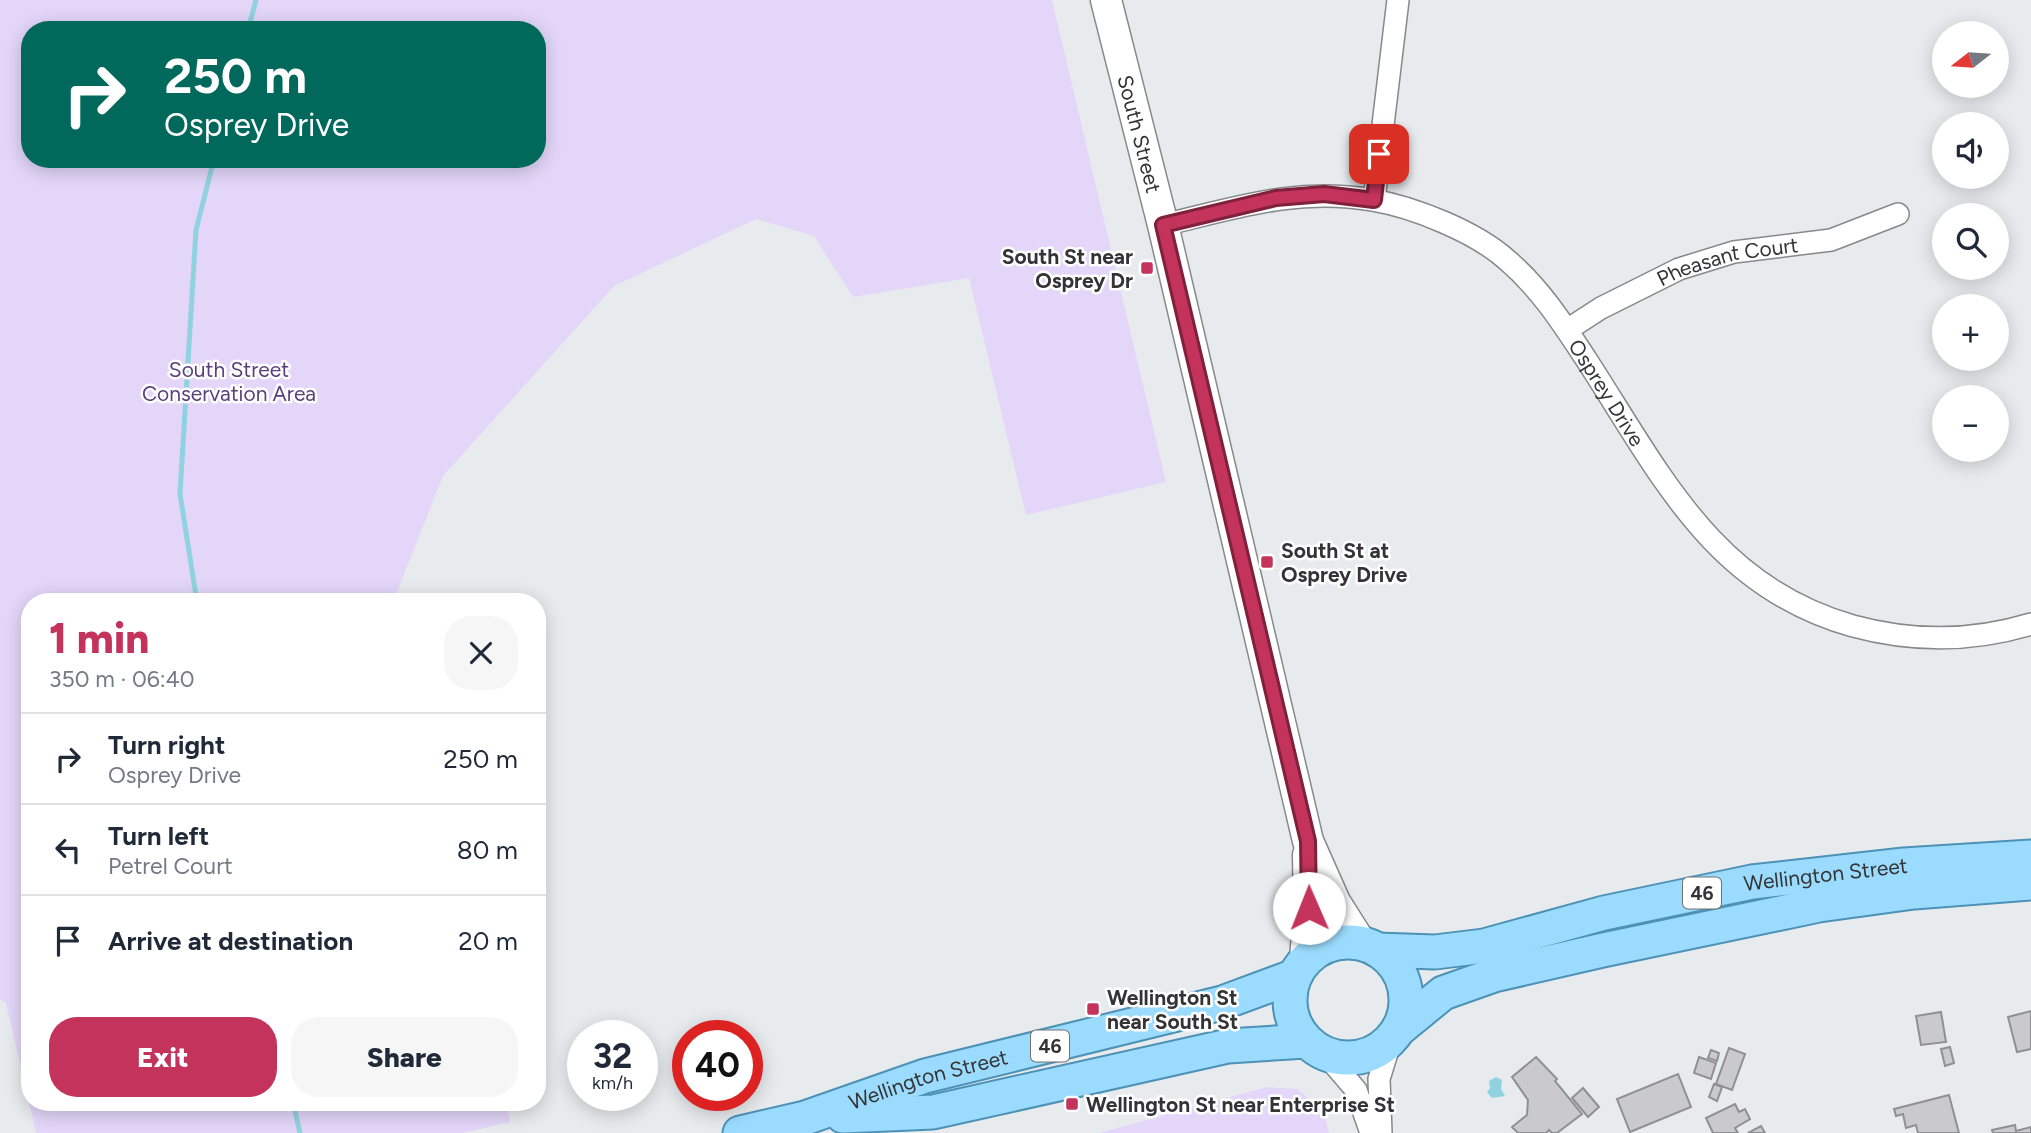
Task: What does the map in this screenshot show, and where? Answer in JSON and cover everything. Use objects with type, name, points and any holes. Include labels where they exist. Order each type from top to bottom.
[{"type":"main road","name":"Wellington Street","points":[[740,1133],[806,1118],[925,1076],[1222,1003],[1300,968],[1321,948],[1341,942],[1435,952],[1484,946],[1604,913],[1752,882],[1904,864],[2031,857]]},
{"type":"main road","name":"Wellington Street","points":[[806,1118],[933,1112],[1227,1046],[1316,1048],[1356,1059],[1375,1052],[1443,993],[1494,975],[1819,905],[1914,892],[2031,883]]},
{"type":"main road","points":[[1369,947],[1392,963],[1403,981],[1406,997],[1404,1017],[1395,1034]]},
{"type":"main road","points":[[1300,968],[1291,989],[1290,1009],[1295,1024],[1316,1048]]},
{"type":"street","name":"South Street","points":[[1106,0],[1163,225],[1308,841],[1335,902],[1369,947]]},
{"type":"street","points":[[1374,200],[1398,0]]},
{"type":"street","name":"Osprey Drive","points":[[1163,225],[1276,198],[1324,194],[1374,200],[1416,211],[1461,230],[1506,258],[1542,295],[1694,522],[1728,558],[1772,593],[1826,619],[1887,635],[1945,639],[2003,633],[2031,624]]},
{"type":"street","name":"Pheasant Court","points":[[1567,330],[1601,307],[1679,268],[1734,251],[1832,240],[1898,214]]},
{"type":"street","name":"South Street","points":[[1300,968],[1309,908],[1308,841]]},
{"type":"street","points":[[1381,1133],[1378,1079],[1395,1034]]},
{"type":"street","points":[[1316,1048],[1356,1090],[1371,1133]]},
{"type":"green space","name":"South Street Conservation Area","points":[[0,0],[1052,0],[1166,482],[1026,515],[969,278],[853,297],[814,236],[756,219],[614,286],[443,476],[397,593],[21,593],[21,1068],[6,1003],[0,999]]},
{"type":"green space","points":[[1267,1087],[1297,1089],[1323,1110],[1329,1133],[1099,1133]]},
{"type":"green space","name":"South Street Conservation Area","points":[[31,1111],[508,1111],[510,1122],[463,1133],[36,1133]]},
{"type":"water","points":[[1496,1077],[1502,1080],[1501,1089],[1505,1096],[1492,1098],[1487,1092],[1490,1088],[1489,1081]]},
{"type":"building","points":[[2031,1011],[2031,1049],[2017,1052],[2008,1017]]},
{"type":"building","points":[[1941,1012],[1946,1042],[1921,1045],[1916,1016]]},
{"type":"building","points":[[1950,1047],[1954,1063],[1945,1066],[1941,1049]]},
{"type":"building","points":[[1729,1048],[1745,1054],[1732,1090],[1716,1084]]},
{"type":"building","points":[[1711,1050],[1719,1053],[1717,1061],[1708,1058]]},
{"type":"building","points":[[1536,1057],[1557,1079],[1555,1081],[1582,1114],[1557,1133],[1549,1130],[1546,1133],[1518,1133],[1512,1127],[1527,1115],[1528,1100],[1512,1077]]},
{"type":"building","points":[[1699,1057],[1716,1063],[1711,1079],[1694,1073]]},
{"type":"building","points":[[1678,1074],[1691,1107],[1630,1132],[1617,1099]]},
{"type":"building","points":[[1714,1084],[1722,1087],[1717,1101],[1709,1097]]},
{"type":"building","points":[[1583,1088],[1599,1107],[1588,1117],[1572,1098]]},
{"type":"building","points":[[1949,1095],[1959,1133],[1918,1133],[1916,1125],[1906,1128],[1903,1114],[1896,1116],[1894,1109]]},
{"type":"building","points":[[1735,1104],[1739,1112],[1745,1109],[1750,1119],[1735,1128],[1738,1133],[1713,1133],[1706,1118]]},
{"type":"building","points":[[2015,1125],[2016,1131],[2031,1127],[2031,1133],[1993,1133],[1992,1130]]},
{"type":"building","points":[[1761,1126],[1765,1133],[1748,1133]]},
{"type":"waterway","points":[[250,21],[256,0]]},
{"type":"waterway","points":[[196,593],[180,494],[196,230],[212,168]]},
{"type":"waterway","points":[[295,1111],[300,1133]]},
{"type":"place","name":"South St near Osprey Dr","points":[[1147,268]]},
{"type":"place","name":"South St at Osprey Drive","points":[[1267,562]]},
{"type":"place","name":"Wellington St near South St","points":[[1093,1009]]},
{"type":"place","name":"Wellington St near Enterprise St","points":[[1072,1104]]},
{"type":"route","points":[[1309,908],[1308,841],[1163,225],[1276,198],[1324,194],[1374,200],[1379,154]]}]
